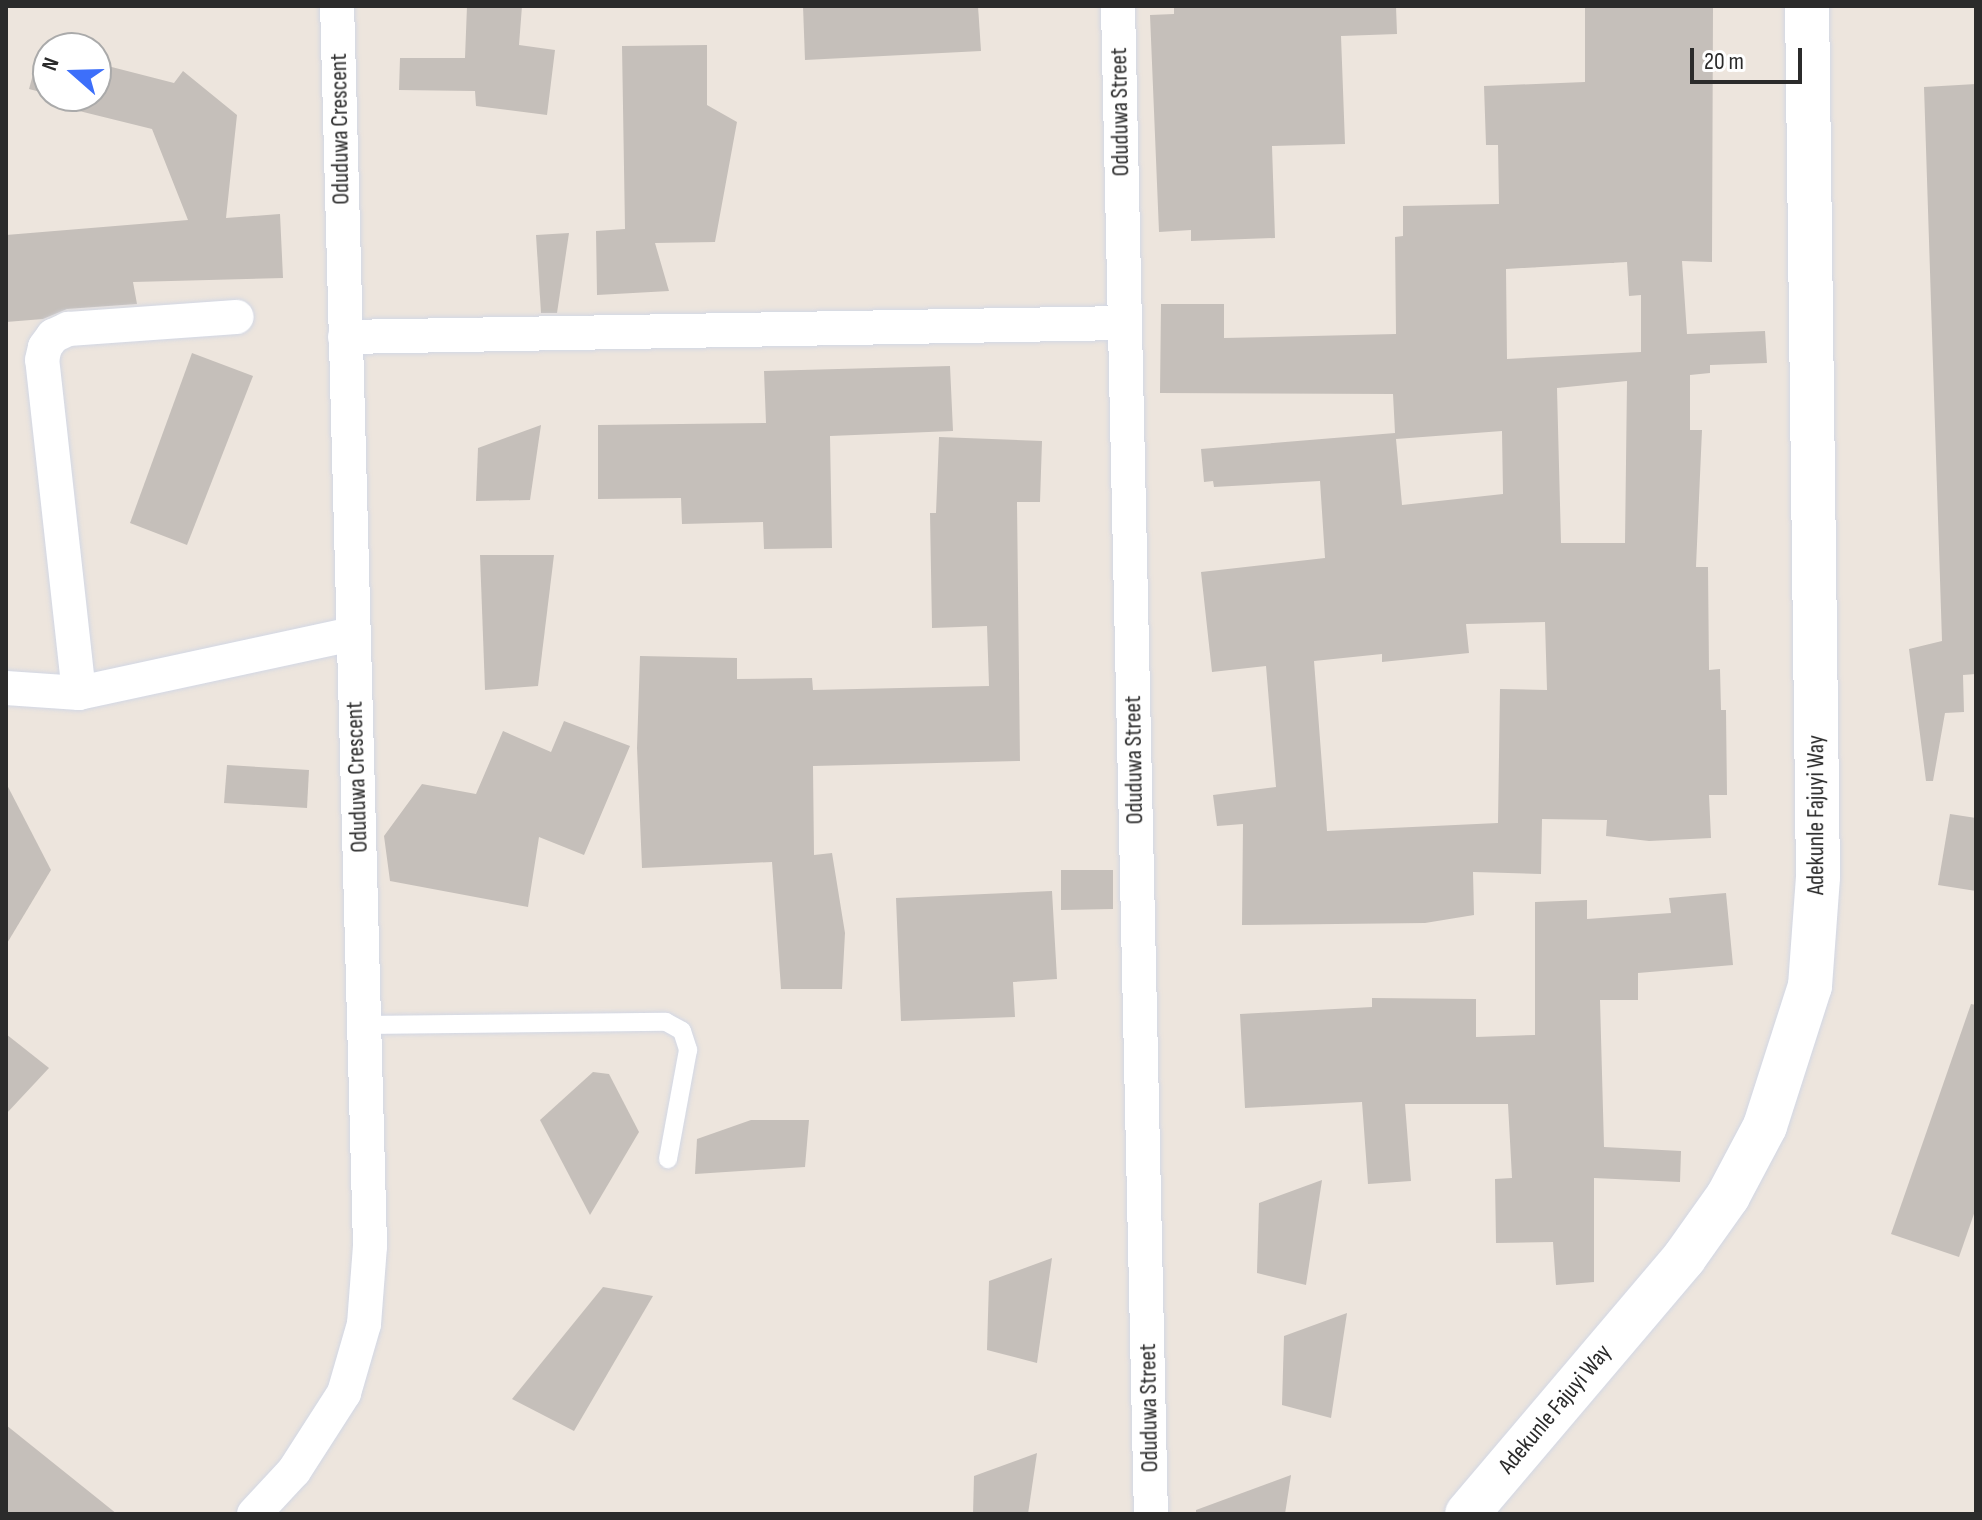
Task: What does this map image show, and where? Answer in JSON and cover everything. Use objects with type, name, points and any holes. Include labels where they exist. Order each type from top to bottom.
[{"type":"street","name":"Oduduwa Crescent","points":[[254,1514],[294,1471],[344,1393],[364,1324],[370,1246],[337,6]]},
{"type":"street","name":"Oduduwa Street","points":[[1118,6],[1151,1514]]},
{"type":"street","name":"Adekunle Fajuyi Way","points":[[1467,1514],[1684,1258],[1728,1196],[1765,1126],[1810,986],[1818,877],[1807,6]]},
{"type":"street","points":[[79,693],[42,360],[45,347],[53,336],[68,329],[237,317]]},
{"type":"street","points":[[345,337],[1125,323]]},
{"type":"street","points":[[6,688],[79,693],[352,634]]},
{"type":"lane","points":[[364,1025],[666,1022],[682,1031],[688,1050],[668,1159]]},
{"type":"building","points":[[467,6],[522,6],[519,45],[555,50],[547,115],[476,106],[475,91],[399,90],[400,58],[465,58]]},
{"type":"building","points":[[803,6],[978,6],[981,51],[805,60]]},
{"type":"building","points":[[1174,6],[1396,6],[1397,34],[1341,36],[1345,144],[1272,146],[1275,238],[1191,241],[1191,230],[1159,232],[1150,15],[1174,14]]},
{"type":"building","points":[[1585,6],[1713,6],[1712,262],[1682,261],[1687,334],[1765,331],[1767,363],[1710,365],[1710,373],[1690,375],[1690,430],[1702,430],[1696,567],[1708,567],[1709,670],[1720,669],[1721,710],[1726,710],[1727,795],[1709,795],[1711,838],[1649,841],[1606,836],[1607,820],[1542,819],[1541,874],[1473,872],[1474,915],[1425,923],[1242,925],[1243,824],[1217,826],[1213,795],[1276,787],[1266,666],[1212,672],[1201,572],[1325,558],[1320,481],[1214,487],[1213,481],[1204,482],[1201,449],[1395,433],[1393,394],[1160,393],[1161,304],[1224,304],[1224,338],[1396,334],[1395,237],[1403,236],[1403,206],[1499,204],[1498,145],[1486,145],[1484,86],[1585,82]],"holes":[[[1627,262],[1629,296],[1641,295],[1641,352],[1507,359],[1506,269]],[[1627,381],[1625,543],[1561,543],[1557,388]],[[1502,431],[1503,494],[1402,505],[1396,439]],[[1545,622],[1547,690],[1500,689],[1498,823],[1327,831],[1314,661],[1382,654],[1382,662],[1469,653],[1466,624]]]},
{"type":"building","points":[[707,45],[707,105],[737,122],[715,242],[655,243],[669,291],[597,295],[596,231],[625,229],[622,46]]},
{"type":"building","points":[[112,67],[174,83],[183,71],[237,115],[226,218],[280,214],[283,278],[133,282],[137,304],[67,309],[43,319],[6,322],[6,235],[188,220],[152,129],[83,112],[112,112]]},
{"type":"building","points":[[1976,84],[1976,674],[1963,675],[1964,712],[1945,713],[1933,781],[1926,781],[1909,649],[1942,641],[1924,87]]},
{"type":"building","points":[[569,233],[557,313],[541,313],[536,235]]},
{"type":"building","points":[[192,353],[253,376],[187,545],[130,523]]},
{"type":"building","points":[[950,366],[953,431],[830,436],[832,548],[764,549],[763,522],[682,524],[681,498],[598,499],[598,425],[766,423],[764,371]]},
{"type":"building","points":[[541,425],[530,500],[476,501],[478,448]]},
{"type":"building","points":[[939,437],[1042,441],[1040,502],[1017,502],[1020,761],[813,766],[814,855],[832,853],[845,933],[842,989],[781,989],[772,862],[642,868],[637,748],[640,656],[737,658],[737,679],[812,678],[813,690],[989,686],[987,626],[932,628],[930,513],[936,513]]},
{"type":"building","points":[[480,555],[554,555],[538,686],[485,690]]},
{"type":"building","points":[[564,721],[630,746],[584,855],[539,837],[528,907],[390,881],[384,836],[422,784],[476,794],[503,731],[551,752]]},
{"type":"building","points":[[227,765],[309,770],[307,808],[224,803]]},
{"type":"building","points":[[6,783],[51,870],[6,945]]},
{"type":"building","points":[[1950,814],[1976,818],[1976,891],[1938,885]]},
{"type":"building","points":[[1061,870],[1113,870],[1113,909],[1061,910]]},
{"type":"building","points":[[1052,891],[1057,979],[1013,982],[1015,1017],[901,1021],[896,898]]},
{"type":"building","points":[[1726,893],[1733,965],[1638,973],[1638,1000],[1600,1000],[1604,1147],[1681,1151],[1680,1182],[1594,1178],[1594,1282],[1556,1285],[1553,1242],[1496,1243],[1495,1179],[1512,1178],[1508,1104],[1405,1104],[1411,1181],[1368,1184],[1362,1102],[1245,1108],[1240,1014],[1372,1007],[1372,998],[1476,999],[1476,1037],[1535,1035],[1535,902],[1587,900],[1587,919],[1671,913],[1669,898]]},
{"type":"building","points":[[1971,1004],[1976,1005],[1976,1208],[1959,1257],[1891,1234]]},
{"type":"building","points":[[6,1034],[49,1068],[6,1114]]},
{"type":"building","points":[[593,1072],[609,1074],[639,1132],[590,1215],[540,1120]]},
{"type":"building","points":[[751,1120],[809,1120],[805,1167],[695,1174],[697,1139]]},
{"type":"building","points":[[1322,1180],[1306,1285],[1257,1273],[1259,1203]]},
{"type":"building","points":[[1052,1258],[1037,1363],[987,1350],[989,1281]]},
{"type":"building","points":[[603,1287],[653,1296],[574,1431],[512,1399]]},
{"type":"building","points":[[1347,1313],[1331,1418],[1282,1405],[1284,1336]]},
{"type":"building","points":[[6,1425],[117,1514],[6,1514]]},
{"type":"building","points":[[1037,1453],[1028,1514],[973,1514],[974,1476]]},
{"type":"building","points":[[1291,1475],[1285,1514],[1196,1514],[1196,1510]]}]
